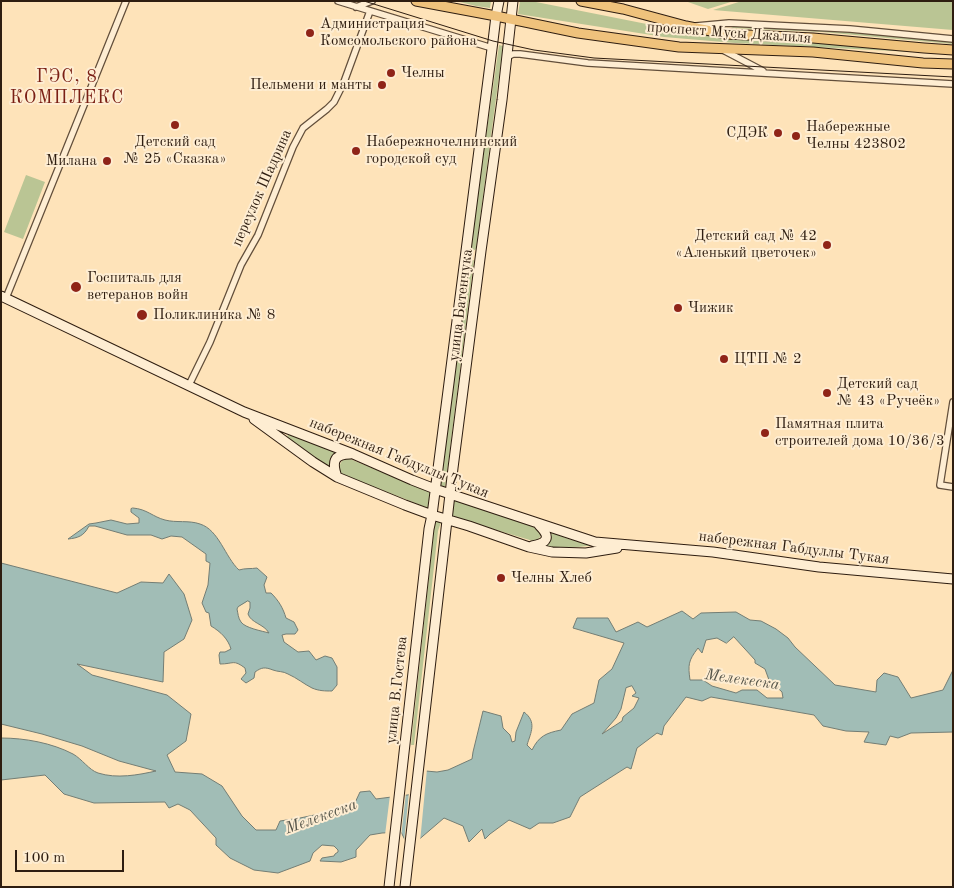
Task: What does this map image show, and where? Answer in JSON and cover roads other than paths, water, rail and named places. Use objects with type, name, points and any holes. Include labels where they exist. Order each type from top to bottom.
[{"type":"main road","name":"проспект Мусы Джалиля","points":[[416,1],[578,33],[679,46],[813,52],[953,64]]},
{"type":"main road","name":"улица Батенчука","points":[[429,528],[499,1]]},
{"type":"main road","name":"улица Батенчука","points":[[436,612],[513,1]]},
{"type":"main road","name":"проспект Мусы Джалиля","points":[[581,1],[623,9],[686,26],[726,34],[813,38],[953,50]]},
{"type":"main road","points":[[466,247],[468,253],[472,256],[481,251]]},
{"type":"main road","name":"набережная Габдуллы Тукая","points":[[4,297],[244,412],[353,454],[451,495],[595,542],[712,552],[819,567],[953,579]]},
{"type":"main road","name":"набережная Габдуллы Тукая","points":[[244,412],[337,477],[432,515],[529,547],[552,552],[586,553],[632,546]]},
{"type":"main road","points":[[337,477],[334,470],[336,458],[342,454],[353,454]]},
{"type":"main road","points":[[529,547],[540,545],[545,541],[546,532],[539,524]]},
{"type":"main road","name":"улица В.Гостева","points":[[390,887],[429,528]]},
{"type":"main road","name":"улица В.Гостева","points":[[405,887],[436,612]]},
{"type":"street","points":[[4,297],[126,1]]},
{"type":"street","points":[[338,1],[492,48]]},
{"type":"street","points":[[356,7],[372,1]]},
{"type":"street","name":"переулок Шадрина","points":[[189,385],[210,342],[241,265],[258,235],[293,147],[303,128],[328,109],[334,102],[344,82],[370,11]]},
{"type":"street","points":[[686,26],[728,22],[850,29],[953,39]]},
{"type":"street","points":[[719,48],[768,73]]},
{"type":"street","points":[[507,57],[513,54],[520,54],[588,62],[953,84]]},
{"type":"street","points":[[953,402],[940,485],[953,487]]},
{"type":"water","points":[[131,509],[142,510],[165,520],[196,523],[207,527],[239,570],[257,568],[267,577],[264,585],[266,593],[271,593],[274,596],[284,611],[286,618],[294,622],[298,630],[295,634],[282,635],[284,642],[298,652],[309,651],[316,660],[325,656],[332,658],[337,667],[337,685],[332,691],[315,689],[286,673],[266,668],[255,672],[254,678],[246,683],[241,679],[246,673],[245,668],[241,665],[236,663],[220,664],[220,652],[231,649],[224,636],[211,626],[209,613],[206,612],[202,603],[208,585],[210,563],[206,561],[206,554],[182,537],[171,536],[162,539],[151,535],[127,535],[89,526],[80,536],[68,539],[89,524],[111,520],[127,524],[139,523],[139,518],[131,512]],"holes":[[[248,601],[250,602],[248,614],[269,633],[250,628],[240,620],[238,607]]]},
{"type":"water","name":"Мелекеска","points":[[1,563],[117,593],[141,582],[163,583],[169,574],[184,594],[192,620],[184,639],[164,652],[163,682],[77,664],[92,675],[167,695],[191,714],[186,741],[167,755],[175,772],[202,774],[222,786],[242,816],[256,830],[276,830],[280,821],[353,807],[360,792],[370,791],[376,799],[415,794],[415,770],[437,772],[448,770],[472,759],[483,711],[501,716],[503,728],[510,735],[512,742],[515,741],[516,732],[524,712],[532,723],[527,745],[532,750],[537,741],[544,736],[561,730],[572,714],[594,703],[599,680],[612,669],[624,643],[573,628],[577,618],[608,618],[616,632],[638,622],[647,627],[682,611],[693,619],[701,613],[736,612],[750,620],[761,621],[776,629],[788,638],[835,685],[876,692],[877,680],[884,673],[898,677],[911,698],[943,690],[953,670],[953,732],[911,733],[898,738],[890,736],[886,745],[864,742],[869,732],[846,731],[823,726],[814,715],[711,697],[702,701],[686,697],[664,726],[662,735],[657,733],[637,748],[631,769],[627,767],[580,797],[570,817],[553,823],[539,823],[530,829],[509,820],[485,839],[482,829],[469,842],[463,826],[444,818],[409,848],[401,832],[370,835],[356,850],[356,857],[341,862],[320,861],[322,858],[334,856],[338,852],[334,846],[322,845],[313,853],[310,861],[278,873],[254,870],[230,858],[216,845],[216,838],[190,810],[178,804],[169,808],[165,802],[94,803],[64,794],[45,775],[1,780],[1,738],[29,740],[56,747],[73,754],[95,772],[105,775],[127,776],[156,771],[119,761],[82,746],[1,724]],"holes":[[[734,637],[755,660],[755,663],[765,669],[769,680],[782,692],[783,698],[767,698],[757,690],[742,690],[736,693],[712,686],[703,680],[690,680],[689,667],[692,656],[698,648],[702,653],[706,640],[717,638],[726,643]],[[632,686],[636,693],[632,696],[639,698],[634,708],[623,717],[622,721],[602,734],[621,709],[626,688]]]},
{"type":"tram line","points":[[364,1],[493,41],[534,50],[594,58],[953,77]]},
{"type":"place","name":"Администрация Комсомольского района","points":[[310,33]]},
{"type":"place","name":"Челны","points":[[391,73]]},
{"type":"place","name":"Пельмени и манты","points":[[382,85]]},
{"type":"place","name":"Детский сад № 25 «Сказка»","points":[[175,125]]},
{"type":"place","name":"СДЭК","points":[[778,133]]},
{"type":"place","name":"Набережные Челны 423802","points":[[796,136]]},
{"type":"place","name":"Набережночелнинский городской суд","points":[[356,151]]},
{"type":"place","name":"Милана","points":[[107,161]]},
{"type":"place","name":"Детский сад № 42 «Аленький цветочек»","points":[[827,245]]},
{"type":"place","name":"Госпиталь для ветеранов войн","points":[[76,287]]},
{"type":"place","name":"Чижик","points":[[678,308]]},
{"type":"place","name":"Поликлиника № 8","points":[[142,315]]},
{"type":"place","name":"ЦТП № 2","points":[[724,359]]},
{"type":"place","name":"Детский сад № 43 «Ручеёк»","points":[[827,393]]},
{"type":"place","name":"Памятная плита строителей дома 10/36/3","points":[[765,433]]},
{"type":"place","name":"Челны Хлеб","points":[[501,578]]},
{"type":"district","name":"ГЭС, 8 КОМПЛЕКС","points":[[67,87]]}]
